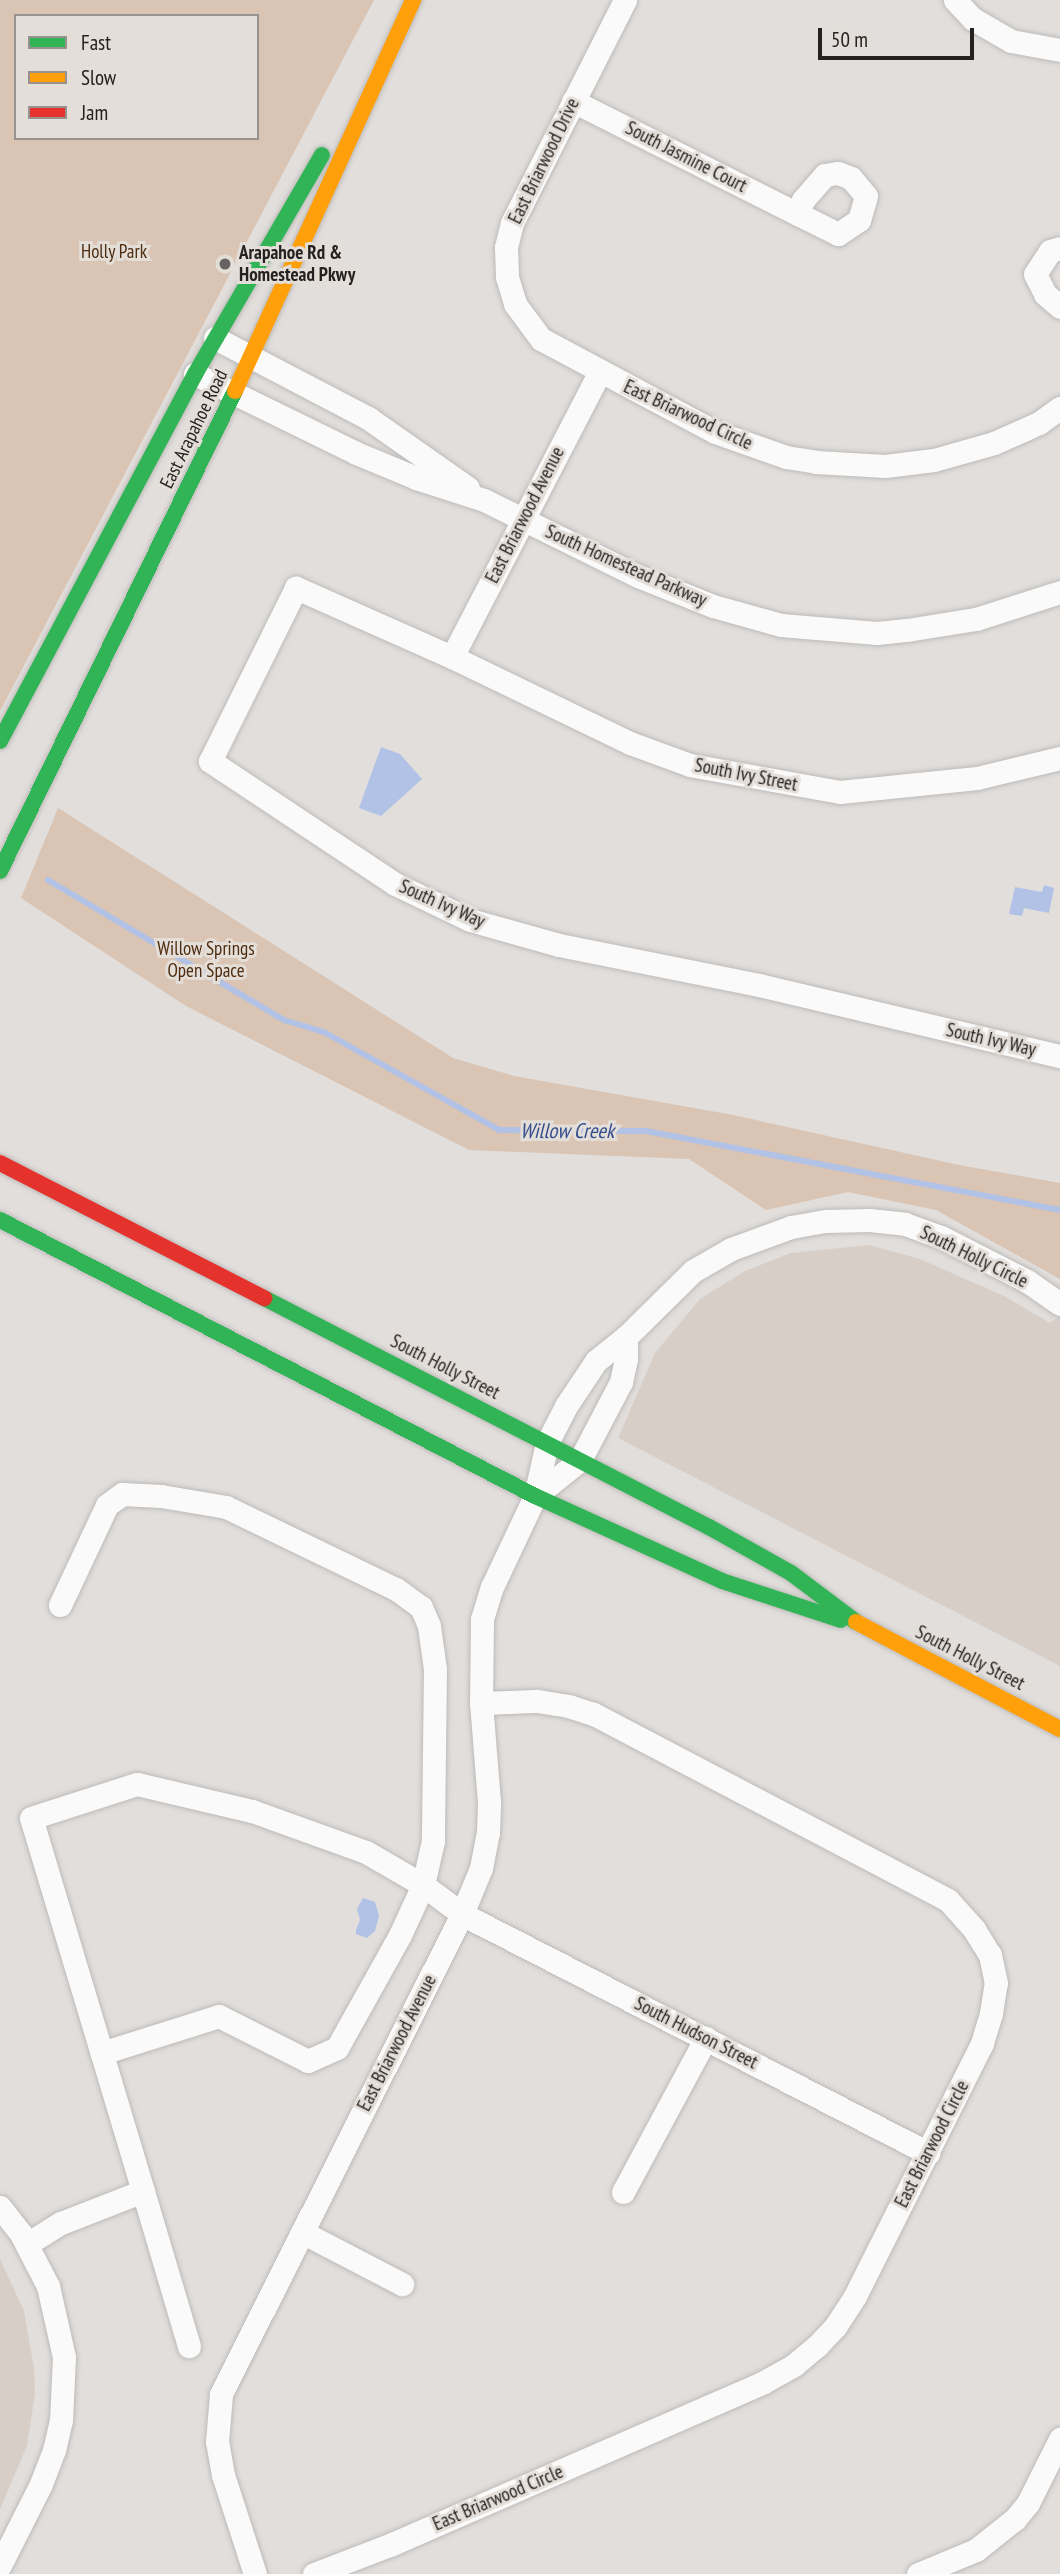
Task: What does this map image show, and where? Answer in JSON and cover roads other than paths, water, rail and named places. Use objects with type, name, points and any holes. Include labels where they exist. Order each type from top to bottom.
[{"type":"main road","name":"East Arapahoe Road","points":[[0,741],[215,338],[413,0]]},
{"type":"main road","name":"East Arapahoe Road","points":[[0,872],[252,357],[413,0]]},
{"type":"main road","name":"South Holly Street","points":[[0,1163],[580,1460],[791,1573],[860,1625],[1060,1728]]},
{"type":"main road","name":"South Holly Street","points":[[0,1220],[535,1496],[722,1581],[775,1601],[860,1625]]},
{"type":"street","name":"East Briarwood Drive","points":[[599,373],[541,340],[515,304],[507,277],[506,247],[512,223],[625,0]]},
{"type":"street","points":[[955,0],[973,19],[1011,41],[1060,50]]},
{"type":"street","name":"South Jasmine Court","points":[[573,101],[798,214]]},
{"type":"street","points":[[1060,248],[1050,251],[1035,274],[1045,295],[1060,307]]},
{"type":"street","name":"South Homestead Parkway","points":[[215,338],[368,418],[484,500]]},
{"type":"street","name":"East Briarwood Circle","points":[[599,373],[715,432],[756,448],[816,463],[854,466],[909,463],[964,453],[1039,423],[1060,408]]},
{"type":"street","name":"East Briarwood Avenue","points":[[452,657],[599,373]]},
{"type":"street","name":"South Homestead Parkway","points":[[195,374],[356,453],[415,478],[484,500],[678,593],[781,625],[843,631],[906,630],[976,619],[1058,597]]},
{"type":"street","name":"South Ivy Way","points":[[452,657],[296,588],[210,761],[395,884],[470,920],[559,945],[760,985],[1060,1056]]},
{"type":"street","name":"South Ivy Street","points":[[452,657],[630,743],[690,765],[764,780],[840,792],[977,778],[1060,758]]},
{"type":"street","name":"South Holly Circle","points":[[535,1496],[547,1443],[596,1361],[626,1337],[702,1266],[731,1249],[766,1236],[826,1221],[869,1220],[905,1224],[941,1237],[1027,1281],[1060,1304]]},
{"type":"street","points":[[535,1496],[580,1460],[621,1382],[626,1359],[626,1337]]},
{"type":"street","points":[[60,1605],[107,1506],[122,1494],[161,1496],[226,1507],[396,1589],[421,1607],[429,1626],[435,1669],[433,1841],[423,1885],[400,1935],[337,2048],[308,2061],[219,2016],[102,2053],[189,2346]]},
{"type":"street","name":"East Briarwood Avenue","points":[[255,2574],[223,2475],[217,2442],[221,2394],[462,1914],[481,1868],[488,1833],[481,1703],[482,1619],[492,1587],[535,1496]]},
{"type":"street","name":"East Briarwood Circle","points":[[314,2574],[736,2394],[794,2365],[835,2327],[928,2153],[982,2043],[996,1983],[989,1955],[974,1929],[948,1900],[593,1714],[569,1706],[536,1701],[481,1703]]},
{"type":"street","name":"South Hudson Street","points":[[102,2053],[32,1818],[137,1784],[252,1811],[366,1852],[423,1885],[462,1914],[928,2153]]},
{"type":"street","points":[[623,2192],[706,2038]]},
{"type":"street","points":[[27,2244],[61,2222],[143,2192]]},
{"type":"street","points":[[0,2207],[27,2244],[48,2286],[58,2320],[64,2357],[61,2420],[41,2484],[0,2566]]},
{"type":"street","points":[[302,2232],[402,2284]]},
{"type":"street","points":[[918,2574],[976,2550],[1015,2519],[1028,2503],[1060,2439]]},
{"type":"water","points":[[381,747],[400,754],[422,779],[381,816],[359,808]]},
{"type":"water","points":[[1044,885],[1054,888],[1049,913],[1024,908],[1022,916],[1009,914],[1015,887],[1042,892]]},
{"type":"water","points":[[363,1898],[375,1902],[379,1916],[375,1931],[367,1938],[356,1934],[360,1920],[357,1909]]},
{"type":"waterway","name":"Willow Creek","points":[[48,880],[284,1020],[324,1032],[499,1130],[646,1131],[1060,1210]]},
{"type":"place","name":"Arapahoe Rd & Homestead Pkwy","points":[[225,264]]},
{"type":"park label","name":"Holly Park","points":[[114,252]]},
{"type":"park label","name":"Willow Springs Open Space","points":[[206,960]]}]
